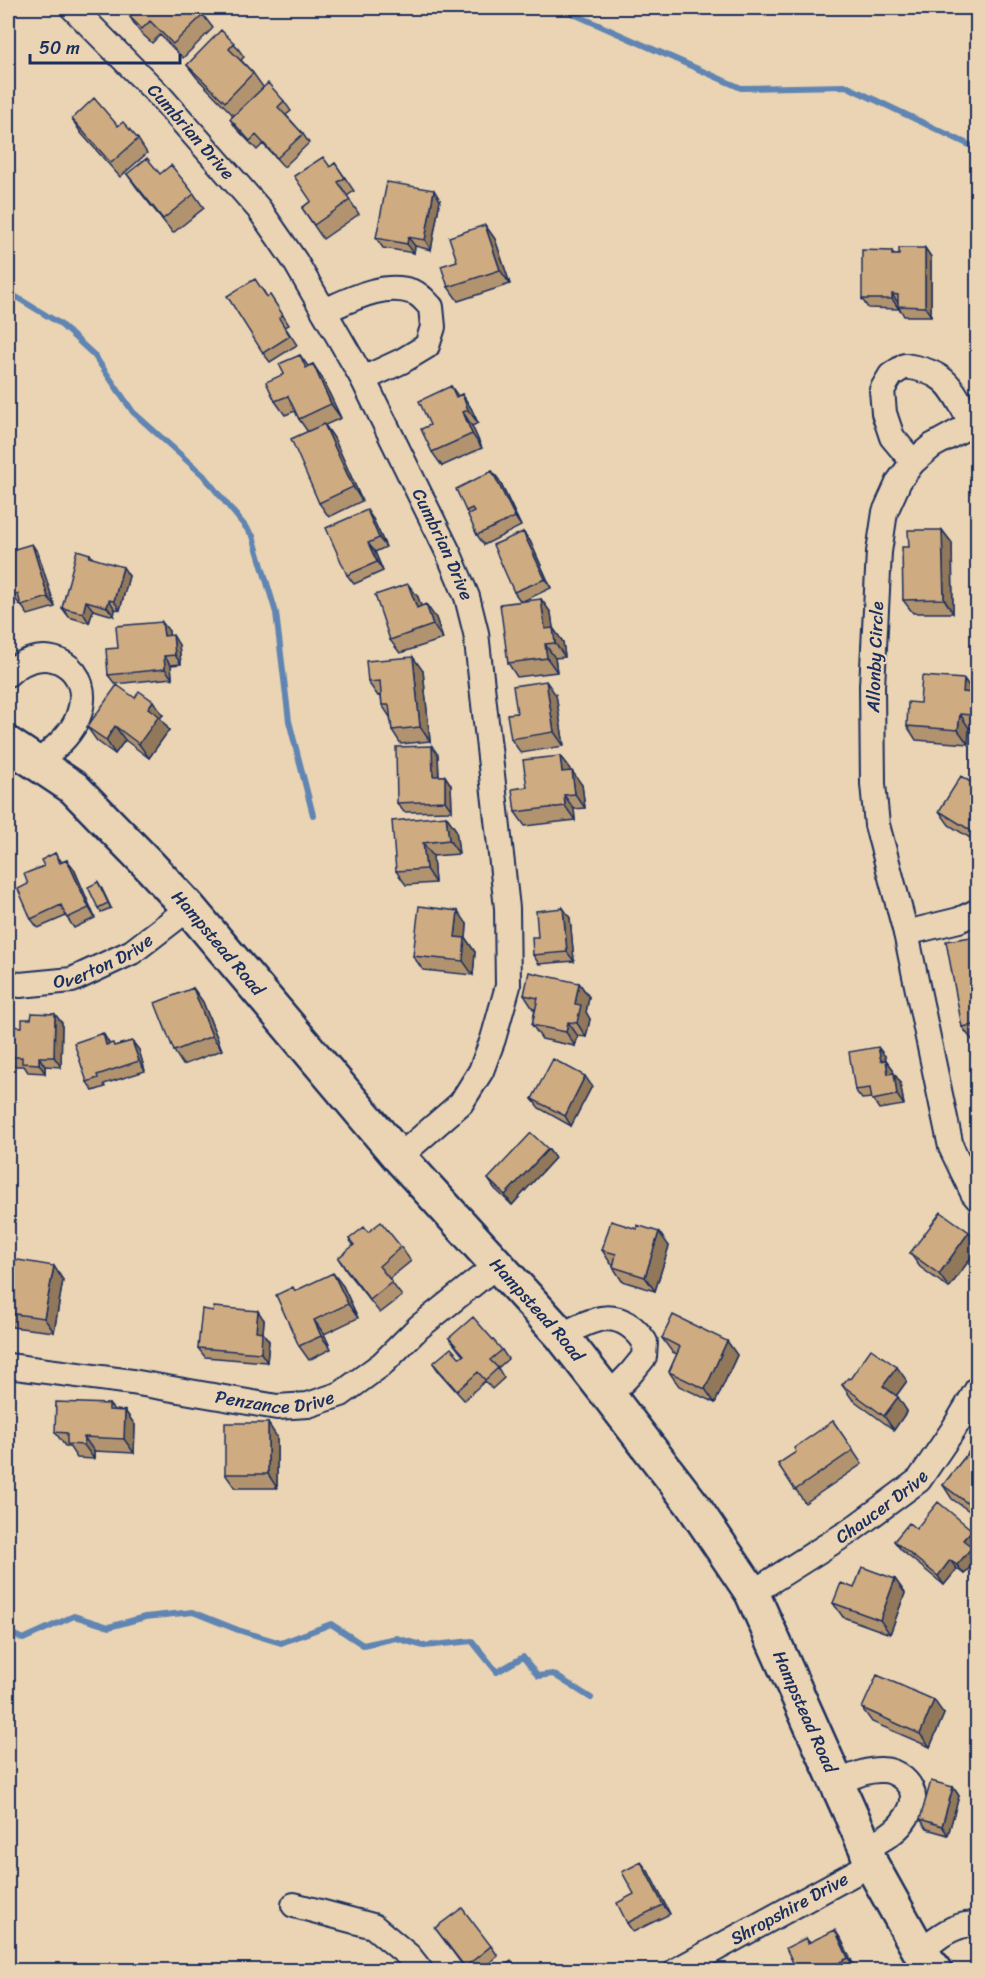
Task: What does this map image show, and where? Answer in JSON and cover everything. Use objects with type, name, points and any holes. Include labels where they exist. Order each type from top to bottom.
[{"type":"street","name":"Cumbrian Drive","points":[[73,8],[160,96],[259,209],[295,261],[363,379],[448,552],[467,597],[476,633],[507,908],[508,986],[481,1071],[461,1103],[399,1157]]},
{"type":"street","points":[[324,311],[369,293],[389,288],[415,292],[431,307],[433,327],[427,346],[402,361],[363,379]]},
{"type":"street","points":[[913,462],[892,437],[884,413],[882,390],[891,375],[905,366],[923,368],[939,375],[952,389],[975,424]]},
{"type":"street","name":"Allonby Circle","points":[[975,424],[932,446],[913,462],[898,481],[885,512],[879,552],[872,686],[873,784],[877,825],[906,933],[951,1147],[972,1193],[978,1199]]},
{"type":"street","points":[[8,674],[26,660],[48,656],[67,663],[79,681],[82,698],[78,716],[65,738],[39,763]]},
{"type":"street","name":"Hampstead Road","points":[[8,744],[74,788],[189,908],[399,1157],[562,1336],[692,1504],[752,1593],[868,1856],[928,1961]]},
{"type":"street","name":"Overton Drive","points":[[8,983],[20,985],[72,980],[132,952],[189,908]]},
{"type":"street","points":[[906,933],[959,920],[978,911]]},
{"type":"street","name":"Penzance Drive","points":[[8,1366],[132,1382],[277,1407],[308,1405],[341,1394],[374,1370],[419,1328],[498,1264]]},
{"type":"street","points":[[562,1336],[599,1317],[621,1320],[636,1329],[645,1342],[644,1357],[609,1396]]},
{"type":"street","name":"Chaucer Drive","points":[[752,1593],[850,1531],[919,1480],[978,1388]]},
{"type":"street","name":"Shropshire Drive","points":[[677,1971],[868,1856],[907,1817],[914,1800],[911,1787],[900,1776],[883,1770],[862,1773],[837,1783]]},
{"type":"street","points":[[294,1905],[373,1926],[410,1956],[420,1971]]},
{"type":"street","points":[[928,1961],[937,1938],[956,1928],[978,1925]]},
{"type":"building","points":[[139,8],[196,8],[203,15],[173,44],[150,21],[142,29],[130,17]]},
{"type":"building","points":[[221,30],[234,43],[229,49],[253,73],[225,102],[187,65]]},
{"type":"building","points":[[268,83],[284,101],[278,107],[303,134],[277,158],[256,135],[250,141],[230,119]]},
{"type":"building","points":[[94,98],[118,126],[123,122],[138,139],[111,163],[72,119]]},
{"type":"building","points":[[323,157],[330,167],[335,163],[345,178],[338,182],[350,200],[314,225],[302,208],[311,201],[294,176]]},
{"type":"building","points":[[147,158],[160,174],[171,165],[194,194],[163,219],[127,174]]},
{"type":"building","points":[[387,182],[434,190],[425,240],[408,237],[407,244],[376,238]]},
{"type":"building","points":[[485,225],[500,270],[448,287],[441,266],[457,261],[449,237]]},
{"type":"building","points":[[899,248],[925,248],[925,307],[898,306],[898,295],[892,294],[892,299],[862,299],[862,250],[892,251],[892,255],[899,255]]},
{"type":"building","points":[[255,279],[267,297],[270,295],[283,315],[279,318],[290,336],[263,353],[227,296]]},
{"type":"building","points":[[300,355],[306,368],[313,364],[331,404],[299,419],[288,396],[275,401],[266,382],[284,374],[279,364]]},
{"type":"building","points":[[451,386],[456,397],[462,394],[468,410],[463,412],[472,434],[432,452],[421,429],[430,425],[419,401]]},
{"type":"building","points":[[324,424],[353,487],[319,503],[291,439]]},
{"type":"building","points":[[492,471],[515,517],[477,535],[468,515],[474,512],[472,508],[466,511],[456,489]]},
{"type":"building","points":[[367,510],[379,538],[368,543],[377,562],[347,575],[326,528]]},
{"type":"building","points":[[908,530],[942,530],[944,599],[903,600],[902,547],[909,547]]},
{"type":"building","points":[[523,532],[545,579],[514,592],[493,545]]},
{"type":"building","points":[[32,544],[48,597],[21,606],[18,594],[13,596],[8,578],[8,551]]},
{"type":"building","points":[[77,550],[90,554],[89,557],[123,567],[114,601],[109,600],[107,607],[86,601],[83,613],[62,608]]},
{"type":"building","points":[[408,584],[417,608],[426,604],[433,625],[390,640],[375,595]]},
{"type":"building","points":[[541,599],[545,629],[553,628],[555,643],[545,644],[547,658],[508,663],[500,604]]},
{"type":"building","points":[[162,622],[164,636],[173,635],[175,655],[164,656],[165,669],[108,675],[106,649],[118,648],[116,626]]},
{"type":"building","points":[[413,657],[420,727],[392,730],[389,705],[382,705],[380,681],[368,682],[366,661]]},
{"type":"building","points":[[922,676],[964,679],[963,692],[973,693],[972,715],[960,714],[958,730],[907,726],[908,702],[920,703]]},
{"type":"building","points":[[546,681],[554,732],[511,739],[507,714],[517,713],[513,686]]},
{"type":"building","points":[[117,685],[135,698],[139,691],[153,701],[148,708],[159,716],[139,744],[115,726],[106,740],[87,727]]},
{"type":"building","points":[[432,746],[433,776],[445,776],[445,801],[397,803],[396,747]]},
{"type":"building","points":[[560,756],[562,772],[572,771],[575,794],[564,795],[565,806],[515,812],[512,789],[527,787],[523,760]]},
{"type":"building","points":[[961,776],[978,787],[978,835],[939,811]]},
{"type":"building","points":[[446,816],[449,840],[423,843],[426,869],[396,871],[392,821]]},
{"type":"building","points":[[55,853],[60,863],[67,860],[89,908],[67,918],[61,905],[31,919],[18,889],[28,884],[24,874],[44,866],[41,860]]},
{"type":"building","points":[[98,882],[108,903],[98,908],[88,887]]},
{"type":"building","points":[[419,906],[458,911],[455,937],[465,938],[463,961],[413,956]]},
{"type":"building","points":[[563,908],[567,952],[533,955],[532,937],[538,937],[536,911]]},
{"type":"building","points":[[978,936],[978,1024],[962,1027],[946,941]]},
{"type":"building","points":[[529,972],[579,983],[575,1004],[581,1005],[577,1023],[568,1022],[566,1032],[532,1025],[538,998],[524,995]]},
{"type":"building","points":[[193,988],[212,1036],[174,1051],[155,1003]]},
{"type":"building","points":[[32,1013],[55,1014],[54,1057],[39,1057],[39,1064],[22,1063],[22,1057],[8,1057],[8,1026],[22,1027],[22,1019],[31,1019]]},
{"type":"building","points":[[103,1033],[106,1045],[113,1043],[114,1046],[132,1041],[139,1061],[97,1075],[98,1078],[87,1082],[74,1043]]},
{"type":"building","points":[[878,1047],[881,1061],[886,1060],[888,1074],[894,1073],[897,1095],[872,1100],[870,1088],[855,1090],[849,1052]]},
{"type":"building","points":[[553,1059],[585,1076],[565,1116],[532,1099]]},
{"type":"building","points":[[531,1133],[548,1149],[505,1195],[488,1179]]},
{"type":"building","points":[[941,1212],[969,1232],[939,1274],[910,1253]]},
{"type":"building","points":[[611,1221],[637,1229],[637,1225],[659,1232],[645,1277],[613,1267],[616,1254],[602,1250]]},
{"type":"building","points":[[381,1222],[401,1247],[379,1266],[392,1282],[370,1300],[338,1258],[354,1245],[349,1239],[364,1227],[368,1232]]},
{"type":"building","points":[[12,1259],[54,1266],[44,1318],[8,1313],[8,1285]]},
{"type":"building","points":[[333,1273],[348,1304],[314,1320],[321,1336],[299,1346],[276,1295],[293,1287],[295,1291]]},
{"type":"building","points":[[214,1307],[258,1311],[256,1331],[262,1332],[261,1353],[198,1348],[202,1309],[213,1311]]},
{"type":"building","points":[[673,1315],[727,1341],[705,1389],[669,1372],[680,1347],[662,1338]]},
{"type":"building","points":[[473,1317],[502,1350],[490,1360],[498,1368],[485,1380],[478,1372],[457,1391],[433,1363],[451,1348],[460,1358],[464,1355],[449,1338]]},
{"type":"building","points":[[871,1349],[897,1367],[883,1386],[898,1397],[884,1416],[842,1385],[848,1378],[850,1379]]},
{"type":"building","points":[[56,1402],[109,1404],[109,1410],[125,1411],[124,1439],[84,1437],[84,1445],[67,1444],[67,1433],[55,1432]]},
{"type":"building","points":[[833,1421],[853,1450],[795,1490],[778,1464],[796,1452],[794,1448]]},
{"type":"building","points":[[225,1423],[268,1423],[268,1474],[225,1474]]},
{"type":"building","points":[[978,1440],[978,1511],[943,1485]]},
{"type":"building","points":[[938,1502],[972,1530],[963,1540],[972,1547],[957,1565],[950,1560],[938,1576],[894,1541],[909,1523],[916,1529]]},
{"type":"building","points":[[862,1567],[895,1579],[880,1620],[833,1603],[841,1583],[854,1588]]},
{"type":"building","points":[[877,1675],[934,1700],[920,1734],[862,1708]]},
{"type":"building","points":[[931,1781],[953,1787],[942,1826],[920,1819]]},
{"type":"building","points":[[641,1862],[663,1905],[627,1923],[617,1903],[634,1894],[622,1872]]},
{"type":"building","points":[[462,1908],[491,1946],[465,1967],[435,1928]]},
{"type":"building","points":[[835,1930],[848,1958],[824,1971],[797,1971],[786,1948],[806,1938],[808,1943]]},
{"type":"building","points":[[511,1961],[517,1971],[497,1971]]},
{"type":"building","points":[[763,1962],[767,1971],[747,1971]]},
{"type":"waterway","points":[[560,8],[741,88],[846,86],[978,149]]},
{"type":"waterway","points":[[8,292],[59,323],[94,355],[133,412],[203,475],[253,536],[276,613],[289,721],[313,815]]},
{"type":"waterway","points":[[8,1632],[23,1639],[74,1616],[109,1627],[145,1617],[193,1612],[238,1630],[281,1643],[331,1624],[363,1645],[396,1638],[424,1646],[472,1641],[497,1672],[523,1657],[538,1676],[553,1674],[591,1698]]}]
